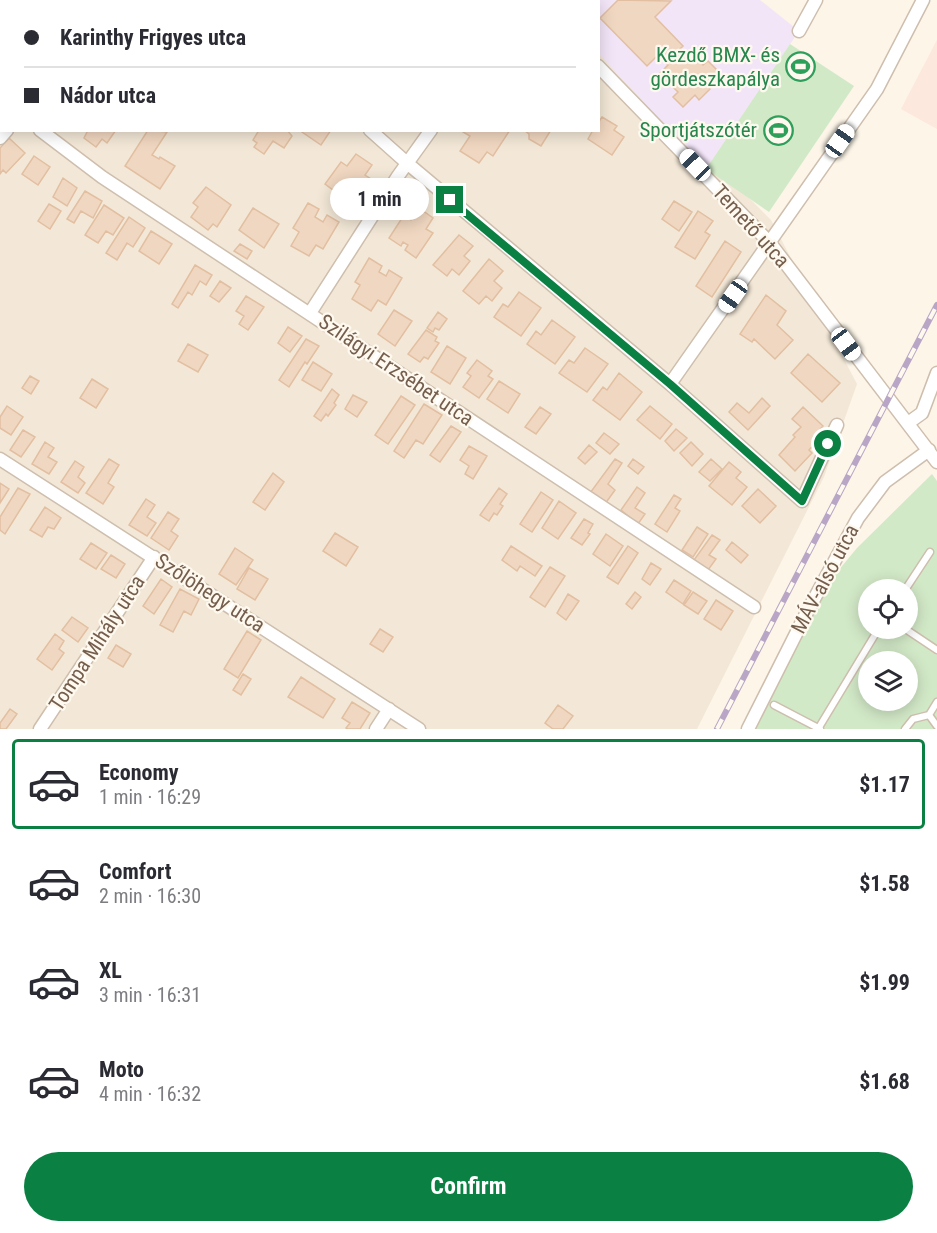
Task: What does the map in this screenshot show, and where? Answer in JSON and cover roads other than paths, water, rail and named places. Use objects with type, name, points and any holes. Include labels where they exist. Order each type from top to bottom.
[{"type":"street","points":[[799,31],[816,0]]},
{"type":"street","points":[[670,384],[877,89],[923,0]]},
{"type":"street","name":"Temető utca","points":[[600,68],[770,243],[937,462]]},
{"type":"street","name":"Szilágyi Erzsébet utca","points":[[43,132],[102,177],[754,608]]},
{"type":"street","points":[[372,132],[670,384],[802,501],[837,425]]},
{"type":"street","points":[[310,313],[430,132]]},
{"type":"street","points":[[908,423],[922,413],[937,373]]},
{"type":"street","name":"MÁV-alsó utca","points":[[748,729],[858,518],[885,482],[929,450]]},
{"type":"street","name":"Szőlöhegy utca","points":[[0,459],[419,729]]},
{"type":"street","name":"Tompa Mihály utca","points":[[40,729],[154,557]]},
{"type":"street","points":[[376,729],[389,709]]},
{"type":"lane","points":[[912,579],[930,552]]},
{"type":"lane","points":[[918,637],[937,650]]},
{"type":"lane","points":[[774,705],[819,729],[872,639]]},
{"type":"lane","points":[[905,729],[913,719],[929,715],[937,702]]},
{"type":"lane","points":[[929,715],[937,726]]},
{"type":"railway","points":[[717,729],[937,305]]},
{"type":"place","name":"Kezdő BMX- és gördeszkapálya","points":[[801,67]]},
{"type":"place","name":"Sportjátszótér","points":[[778,130]]}]
